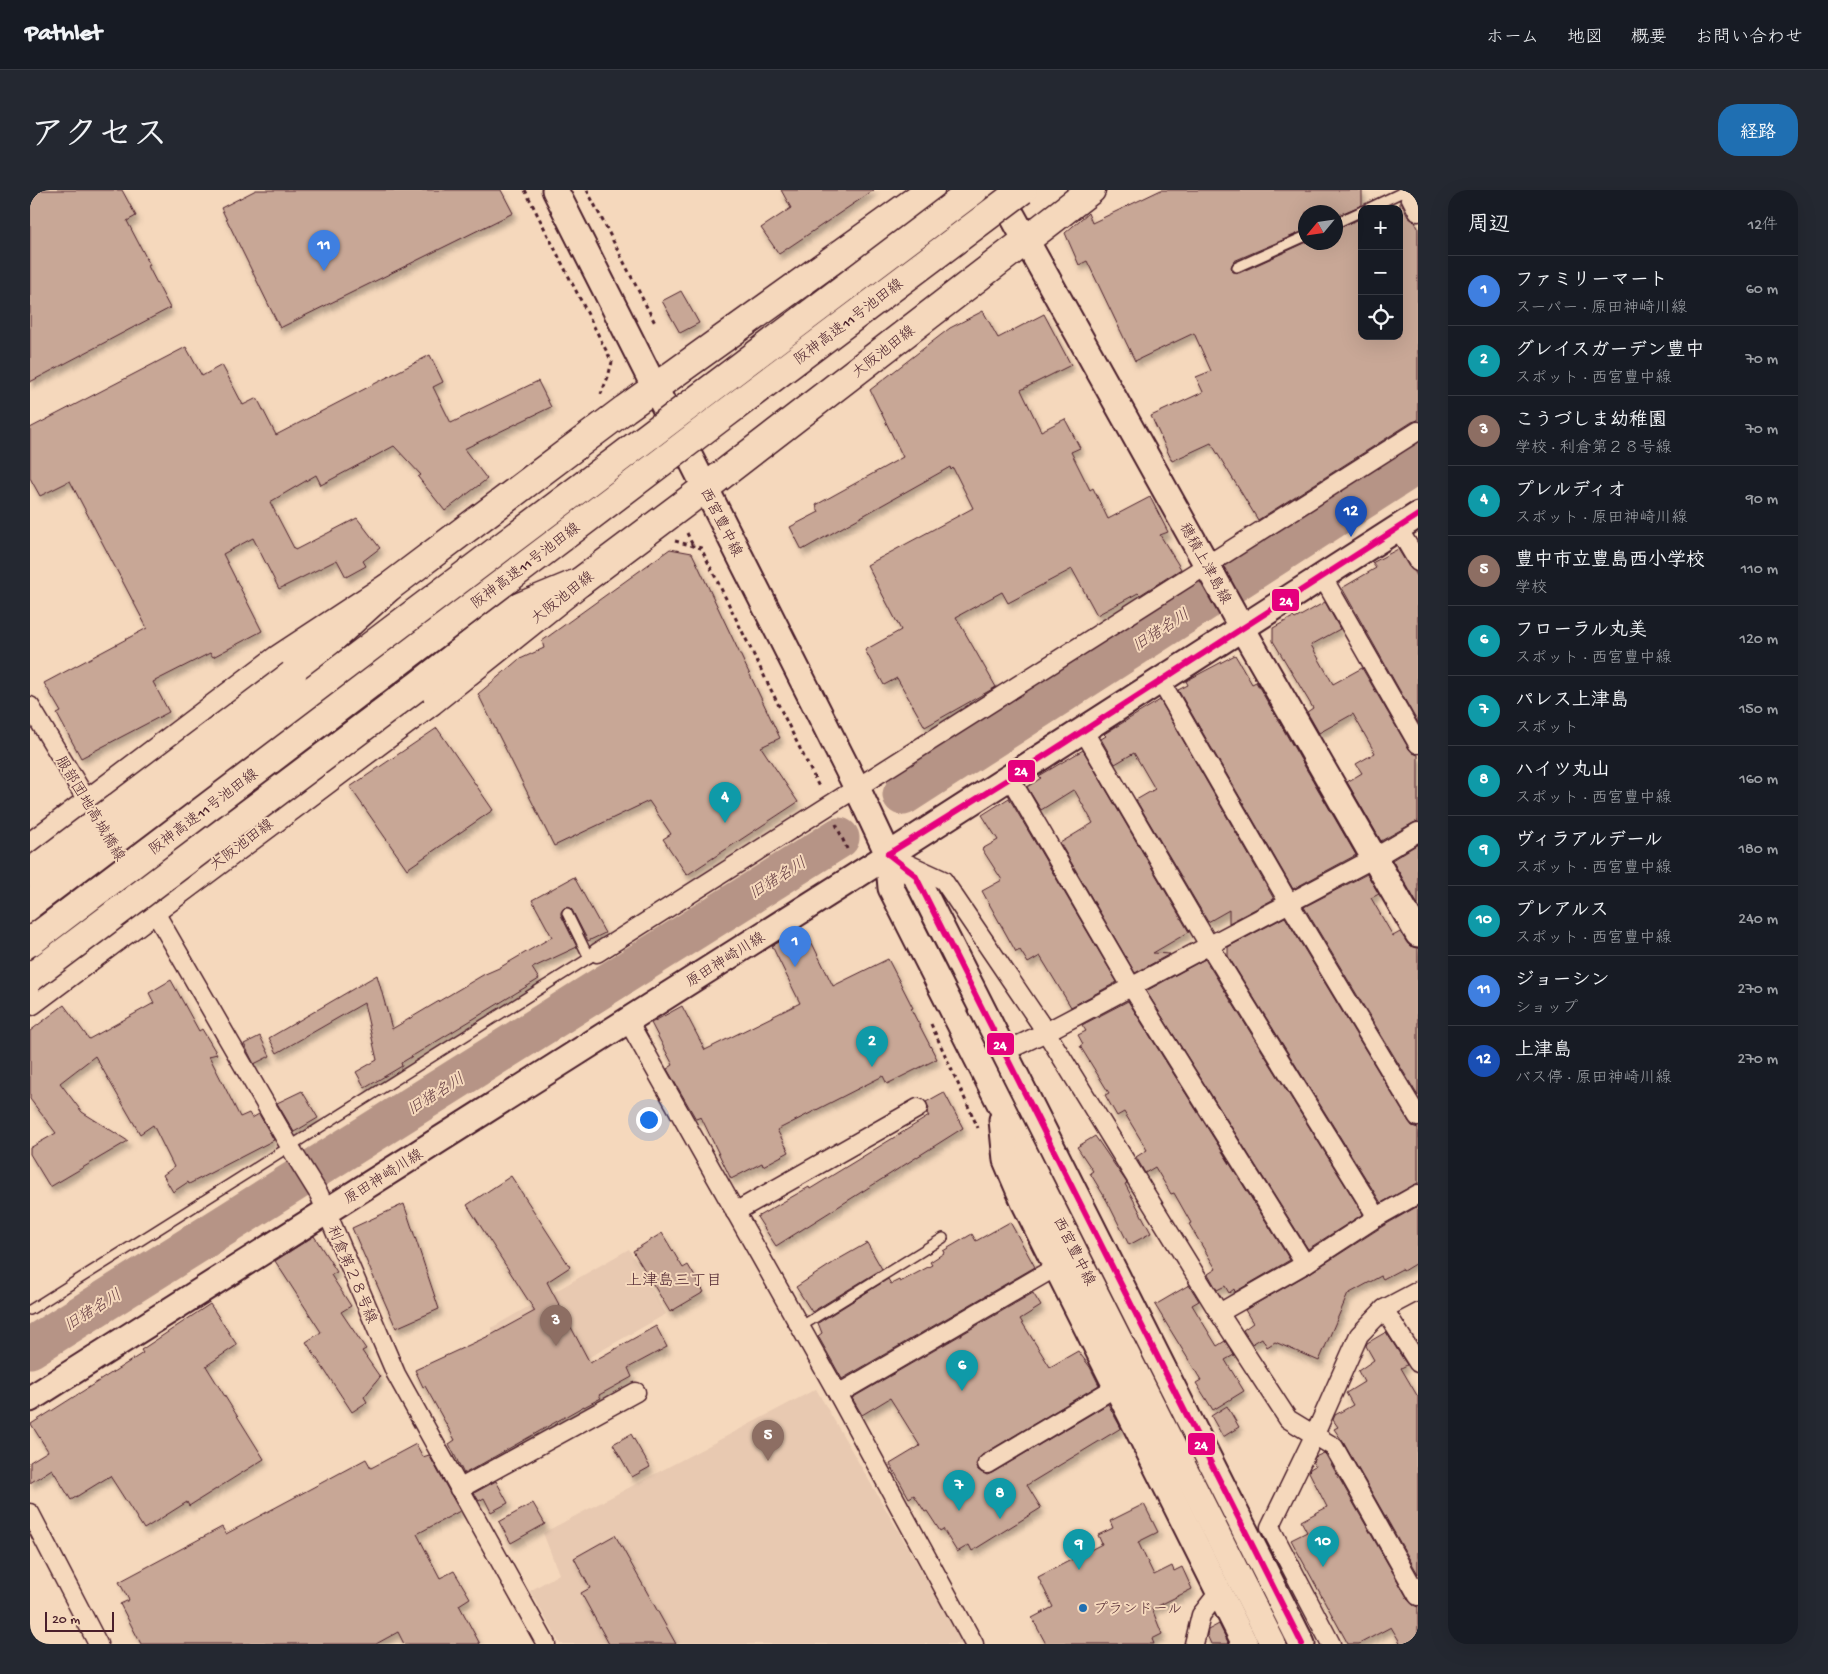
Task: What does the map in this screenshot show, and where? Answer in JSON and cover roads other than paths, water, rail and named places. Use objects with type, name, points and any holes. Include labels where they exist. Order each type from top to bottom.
[{"type":"main road","name":"西宮豊中線","points":[[555,190],[857,788],[888,854],[891,888],[1273,1644]]},
{"type":"main road","points":[[30,848],[278,660],[389,587],[624,408],[930,190]]},
{"type":"main road","name":"阪神高速11号池田線","points":[[30,904],[974,190]]},
{"type":"main road","name":"穂積上津島線","points":[[998,190],[1237,619],[1418,934]]},
{"type":"main road","name":"阪神高速11号池田線","points":[[30,942],[1022,190]]},
{"type":"main road","name":"大阪池田線","points":[[30,1001],[431,701],[580,582],[1091,190]]},
{"type":"main road","name":"原田神崎川線","points":[[30,1399],[323,1203],[628,1021],[1010,778],[1160,680],[1237,619],[1322,576],[1408,521]]},
{"type":"main road","points":[[30,978],[415,688],[516,608],[580,582]]},
{"type":"main road","points":[[30,873],[292,675],[389,587]]},
{"type":"main road","name":"西宮豊中線","points":[[888,854],[915,875],[1302,1644]]},
{"type":"main road","points":[[1000,1104],[1006,1160],[1024,1202],[1245,1644]]},
{"type":"street","points":[[1407,190],[1418,212]]},
{"type":"street","points":[[593,956],[828,806],[1210,570],[1418,432]]},
{"type":"street","points":[[1408,521],[1418,562]]},
{"type":"street","points":[[1322,576],[1418,744]]},
{"type":"street","points":[[1160,680],[1289,903],[1418,1117]]},
{"type":"street","name":"服部団地高城橋線","points":[[30,706],[152,910]]},
{"type":"street","points":[[1083,730],[1209,945],[1377,1217]]},
{"type":"street","points":[[1010,778],[1131,986],[1305,1264]]},
{"type":"street","points":[[1004,1052],[1046,1032],[1374,858],[1418,832]]},
{"type":"street","points":[[888,854],[943,880],[1046,1032],[1219,1313],[1288,1419],[1334,1447],[1418,1596]]},
{"type":"street","name":"利倉第２８号線","points":[[152,910],[323,1203],[396,1374],[546,1644]]},
{"type":"street","points":[[628,1021],[838,1394],[974,1644]]},
{"type":"street","points":[[735,1212],[918,1108]]},
{"type":"street","points":[[1219,1313],[1305,1264],[1377,1217],[1418,1194]]},
{"type":"street","points":[[838,1394],[1056,1267]]},
{"type":"street","points":[[1331,1644],[1270,1527],[1315,1434],[1359,1335],[1384,1309],[1418,1291]]},
{"type":"street","points":[[1384,1309],[1418,1363]]},
{"type":"street","points":[[987,1464],[1116,1387]]},
{"type":"street","points":[[459,1489],[636,1392]]},
{"type":"street","points":[[30,1514],[98,1644]]},
{"type":"street","points":[[1194,1644],[1201,1615],[1220,1592]]},
{"type":"lane","points":[[1375,205],[1407,190]]},
{"type":"lane","points":[[1343,220],[1358,213]]},
{"type":"lane","points":[[1237,267],[1298,240]]},
{"type":"lane","points":[[30,1310],[293,1152],[593,956],[567,913]]},
{"type":"lane","points":[[800,1327],[943,1238]]},
{"type":"waterway","name":"旧猪名川","points":[[903,795],[1418,463]]},
{"type":"waterway","name":"旧猪名川","points":[[30,1348],[839,838]]},
{"type":"place","name":"ジョーシン","points":[[324,271]]},
{"type":"place","name":"上津島","points":[[1351,537]]},
{"type":"place","name":"プレルディオ","points":[[725,823]]},
{"type":"place","name":"ファミリーマート","points":[[795,967]]},
{"type":"place","name":"グレイスガーデン豊中","points":[[872,1067]]},
{"type":"place","name":"こうづしま幼稚園","points":[[556,1346]]},
{"type":"place","name":"フローラル丸美","points":[[962,1391]]},
{"type":"place","name":"豊中市立豊島西小学校","points":[[768,1461]]},
{"type":"place","name":"パレス上津島","points":[[959,1511]]},
{"type":"place","name":"ハイツ丸山","points":[[1000,1519]]},
{"type":"place","name":"プレアルス","points":[[1323,1567]]},
{"type":"place","name":"ヴィラアルデール","points":[[1079,1570]]},
{"type":"place","name":"プランドール","points":[[1083,1608]]},
{"type":"district","name":"上津島三丁目","points":[[674,1279]]}]
